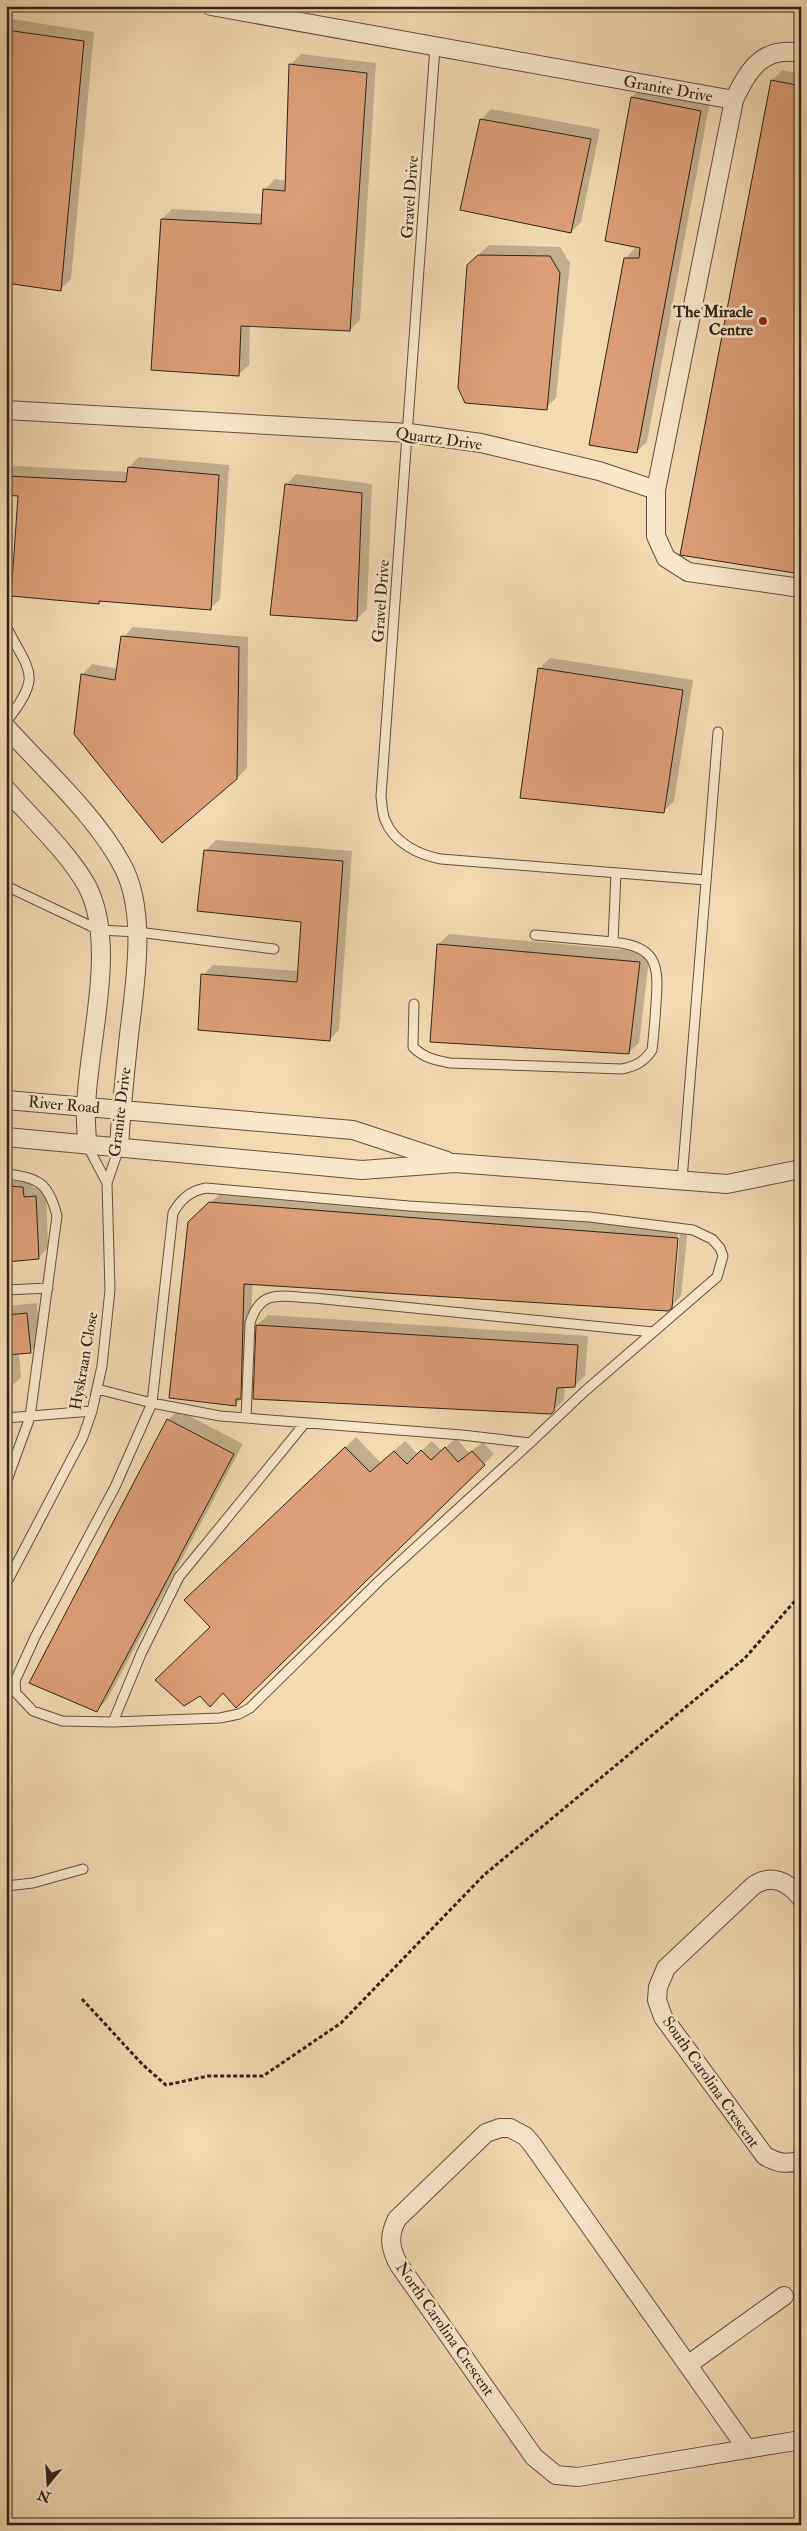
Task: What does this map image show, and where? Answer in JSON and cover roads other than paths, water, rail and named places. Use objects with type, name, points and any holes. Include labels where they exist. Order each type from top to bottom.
[{"type":"street","name":"Granite Drive","points":[[211,6],[734,100],[656,490]]},
{"type":"street","points":[[734,100],[752,66],[784,50],[801,53]]},
{"type":"street","name":"Quartz Drive","points":[[6,410],[409,433],[481,443],[599,471],[656,490]]},
{"type":"street","points":[[656,490],[656,536],[666,558],[688,572],[801,588]]},
{"type":"street","name":"Granite Drive","points":[[6,727],[92,822],[122,863],[130,886],[138,932],[137,966],[121,1109],[119,1148]]},
{"type":"street","name":"Granite Drive","points":[[6,790],[72,865],[86,885],[95,905],[99,930],[100,967],[86,1108],[87,1145]]},
{"type":"street","name":"River Road","points":[[6,1100],[353,1130],[455,1163]]},
{"type":"street","points":[[6,1138],[362,1170],[455,1163],[727,1184],[801,1169]]},
{"type":"street","name":"South Carolina Crescent","points":[[801,1898],[789,1885],[776,1879],[761,1880],[752,1886],[666,1968],[658,1987],[657,2000],[663,2017],[764,2156],[774,2162],[785,2163],[801,2160]]},
{"type":"street","name":"North Carolina Crescent","points":[[747,2449],[689,2364],[525,2136],[510,2128],[500,2128],[486,2133],[401,2214],[392,2228],[392,2252],[399,2265],[534,2457],[556,2475],[578,2477],[747,2449],[801,2440]]},
{"type":"street","points":[[689,2364],[784,2296]]},
{"type":"lane","name":"Gravel Drive","points":[[435,47],[409,433],[381,796],[384,820],[393,833],[405,844],[428,857],[706,880]]},
{"type":"lane","points":[[6,626],[27,661],[30,675],[28,685],[6,722]]},
{"type":"lane","points":[[682,1180],[718,732]]},
{"type":"lane","points":[[613,942],[616,873]]},
{"type":"lane","points":[[6,886],[99,930],[138,932],[274,949]]},
{"type":"lane","points":[[414,1004],[413,1047],[432,1059],[450,1063],[622,1069],[635,1066],[645,1060],[652,1050],[658,975],[654,961],[642,949],[628,943],[535,935]]},
{"type":"lane","name":"Granite Drive","points":[[87,1145],[107,1182]]},
{"type":"lane","name":"Granite Drive","points":[[107,1182],[119,1148]]},
{"type":"lane","points":[[6,1174],[25,1176],[40,1182],[51,1194],[56,1216],[30,1417],[6,1483]]},
{"type":"lane","name":"Hyskraan Close","points":[[6,1584],[83,1437],[98,1389],[110,1290],[107,1182]]},
{"type":"lane","points":[[206,1188],[410,1206],[590,1217],[693,1230],[712,1239],[720,1248],[723,1256],[717,1276],[654,1332],[585,1390],[379,1582],[250,1708],[238,1714],[220,1718],[113,1722],[62,1721],[44,1716],[23,1703],[16,1693],[15,1681],[35,1637],[115,1487],[152,1403],[173,1213],[187,1196],[195,1190],[206,1188]]},
{"type":"lane","points":[[6,1290],[48,1288]]},
{"type":"lane","points":[[246,1418],[250,1323],[254,1309],[267,1298],[280,1296],[342,1301],[654,1332]]},
{"type":"lane","points":[[98,1389],[152,1403],[220,1416],[462,1435],[530,1443]]},
{"type":"lane","points":[[6,1418],[92,1411]]},
{"type":"lane","points":[[113,1722],[141,1654],[179,1577],[305,1423]]},
{"type":"lane","points":[[6,1886],[33,1883],[83,1869]]},
{"type":"place","name":"The Miracle Centre","points":[[763,321]]}]
